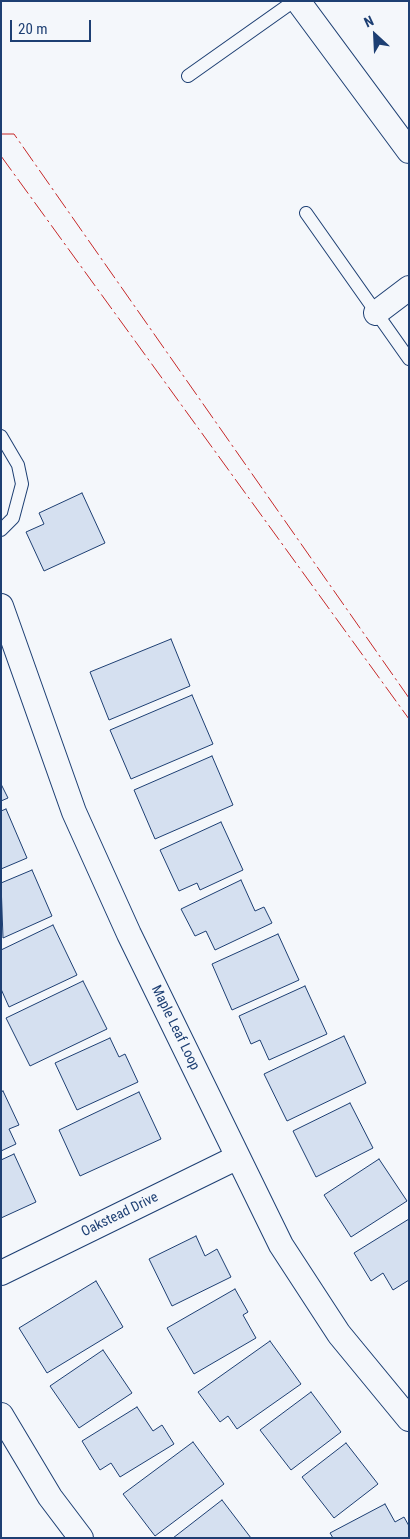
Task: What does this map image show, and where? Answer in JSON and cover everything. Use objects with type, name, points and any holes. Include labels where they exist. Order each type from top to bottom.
[{"type":"street","points":[[298,1],[402,127],[409,151]]},
{"type":"street","points":[[376,313],[409,288]]},
{"type":"street","name":"Maple Leaf Loop","points":[[1,606],[74,812],[129,934],[281,1245],[339,1334],[409,1419]]},
{"type":"street","name":"Oakstead Drive","points":[[1,1274],[238,1157]]},
{"type":"street","points":[[1,1415],[50,1497],[82,1538]]},
{"type":"lane","points":[[188,76],[294,1]]},
{"type":"lane","points":[[306,213],[409,359]]},
{"type":"lane","points":[[1,436],[18,464],[22,484],[13,518],[1,530]]},
{"type":"building","points":[[82,493],[105,543],[44,571],[26,532],[44,524],[39,513]]},
{"type":"building","points":[[171,639],[190,686],[109,720],[90,672]]},
{"type":"building","points":[[192,695],[213,744],[131,779],[110,730]]},
{"type":"building","points":[[212,756],[233,805],[155,839],[134,790]]},
{"type":"building","points":[[1,784],[8,798],[1,801]]},
{"type":"building","points":[[6,809],[27,858],[1,869],[1,811]]},
{"type":"building","points":[[221,822],[243,870],[200,890],[197,883],[179,891],[160,850]]},
{"type":"building","points":[[32,870],[52,916],[3,938],[1,883]]},
{"type":"building","points":[[241,880],[255,911],[264,907],[272,923],[215,950],[206,931],[195,936],[181,909]]},
{"type":"building","points":[[53,925],[77,975],[9,1007],[1,989],[1,950]]},
{"type":"building","points":[[278,934],[299,980],[232,1010],[212,964]]},
{"type":"building","points":[[83,981],[107,1029],[30,1066],[6,1018]]},
{"type":"building","points":[[305,986],[327,1034],[269,1060],[260,1040],[251,1044],[239,1016]]},
{"type":"building","points":[[344,1036],[366,1083],[287,1121],[264,1074]]},
{"type":"building","points":[[110,1038],[119,1057],[125,1054],[138,1082],[77,1110],[55,1063]]},
{"type":"building","points":[[3,1091],[19,1125],[9,1129],[16,1144],[1,1151],[1,1092]]},
{"type":"building","points":[[139,1092],[161,1139],[80,1176],[59,1130]]},
{"type":"building","points":[[350,1103],[373,1148],[316,1177],[293,1131]]},
{"type":"building","points":[[14,1154],[36,1202],[1,1218],[1,1160]]},
{"type":"building","points":[[379,1159],[407,1201],[351,1237],[324,1195]]},
{"type":"building","points":[[409,1219],[409,1280],[393,1290],[383,1273],[371,1281],[354,1253]]},
{"type":"building","points":[[196,1236],[205,1256],[217,1249],[231,1277],[172,1306],[149,1259]]},
{"type":"building","points":[[96,1281],[123,1327],[47,1373],[19,1328]]},
{"type":"building","points":[[235,1289],[248,1312],[243,1315],[256,1338],[194,1374],[167,1328]]},
{"type":"building","points":[[270,1341],[301,1384],[237,1429],[228,1416],[220,1422],[198,1392]]},
{"type":"building","points":[[103,1350],[132,1393],[79,1428],[50,1386]]},
{"type":"building","points":[[311,1392],[341,1432],[291,1470],[260,1430]]},
{"type":"building","points":[[137,1407],[153,1431],[162,1425],[174,1444],[120,1477],[111,1463],[100,1470],[82,1441]]},
{"type":"building","points":[[193,1442],[224,1484],[155,1536],[123,1494]]},
{"type":"building","points":[[346,1443],[378,1484],[334,1518],[302,1477]]},
{"type":"building","points":[[222,1500],[251,1538],[173,1538]]},
{"type":"building","points":[[385,1504],[395,1522],[404,1517],[409,1526],[409,1538],[333,1538],[330,1533]]},
{"type":"power","points":[[1,134],[14,134],[409,698]]},
{"type":"power","points":[[1,156],[409,719]]}]
